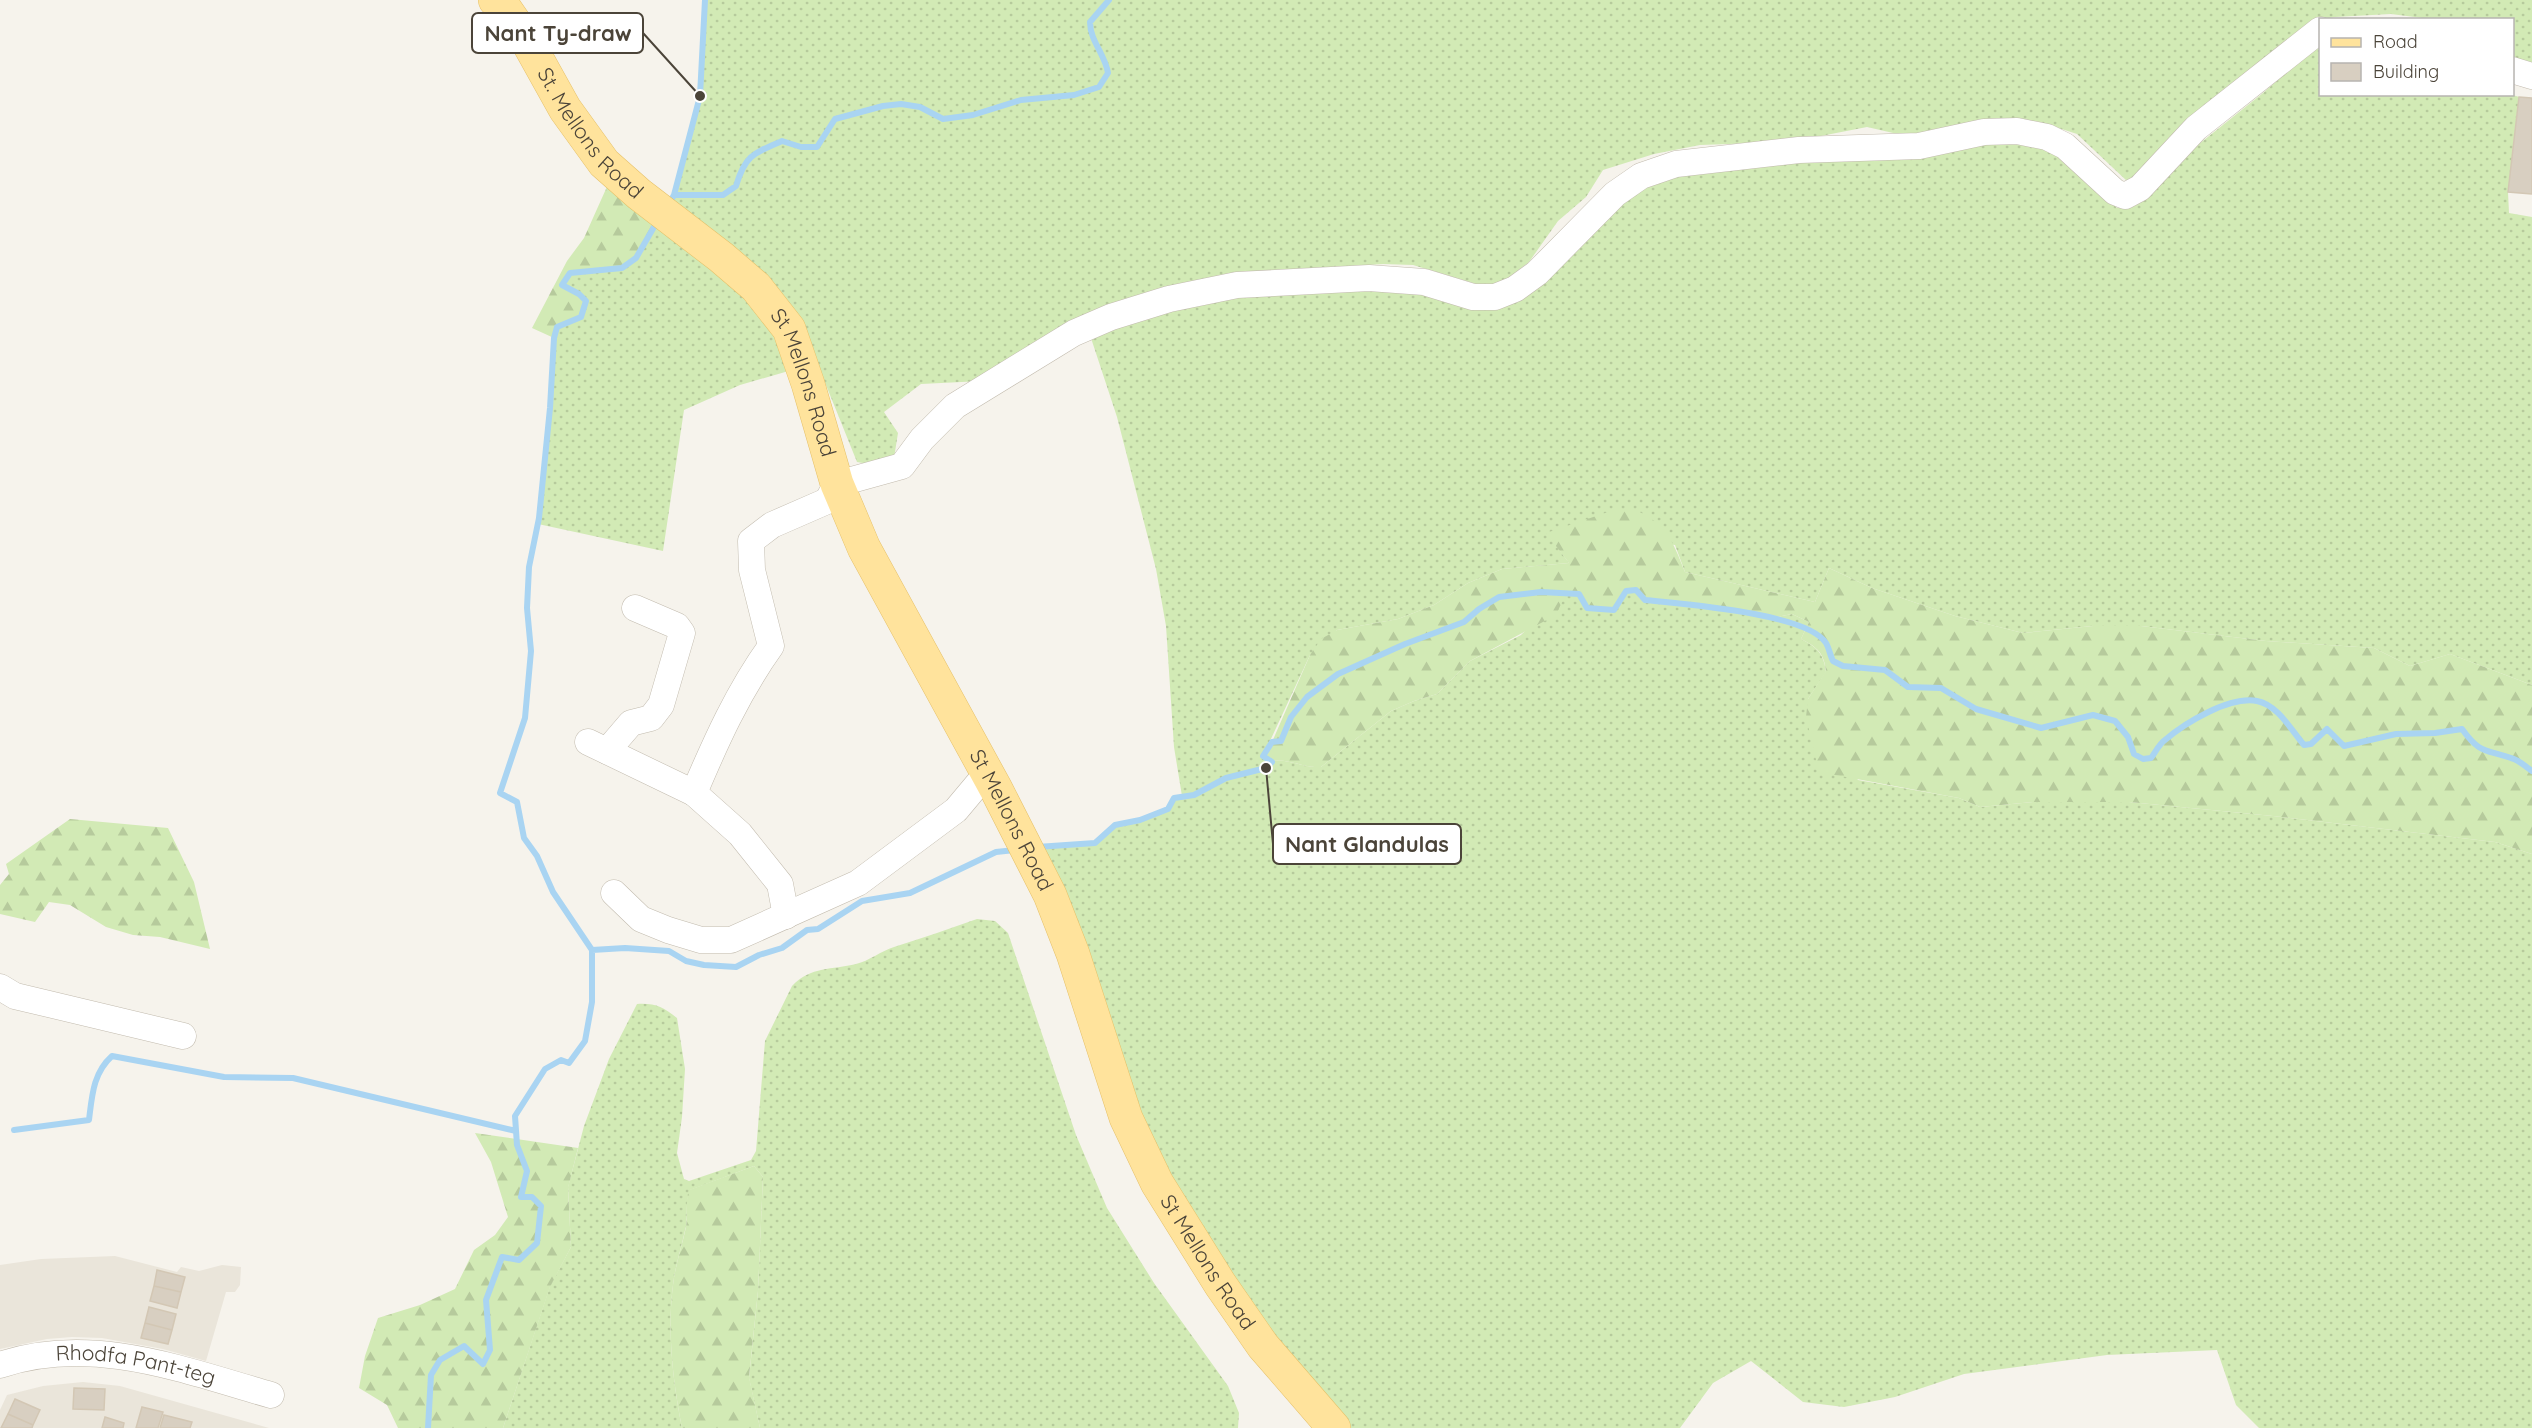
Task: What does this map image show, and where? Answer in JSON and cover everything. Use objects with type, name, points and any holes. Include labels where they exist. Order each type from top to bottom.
[{"type":"main road","name":"St. Mellons Road","points":[[495,0],[504,7],[526,39],[565,109],[604,163],[679,225]]},
{"type":"main road","name":"St Mellons Road","points":[[679,225],[721,256],[756,287],[789,329],[837,483],[864,548],[987,773],[1050,895],[1073,954],[1126,1118],[1157,1183],[1220,1284],[1263,1346],[1334,1428]]},
{"type":"street","points":[[693,793],[727,717],[749,677],[771,646],[752,570],[751,541],[772,525],[827,501],[837,483],[902,466],[922,439],[955,406],[1074,333],[1111,317],[1169,299],[1237,285],[1369,278],[1424,282],[1473,297],[1495,297],[1515,289],[1537,273],[1615,195],[1641,176],[1676,164],[1799,150],[1919,146],[1984,132],[2017,131],[2047,137],[2066,146],[2115,192],[2125,196],[2140,188],[2196,128],[2319,31]]},
{"type":"street","points":[[2514,71],[2532,76]]},
{"type":"street","points":[[635,608],[677,626],[682,633],[661,705],[651,718],[631,723],[597,747],[693,793],[740,834],[780,884],[786,916]]},
{"type":"street","points":[[614,893],[641,919],[668,930],[700,940],[731,940],[858,883],[956,810],[987,773]]},
{"type":"street","points":[[0,987],[15,996],[183,1036]]},
{"type":"street","name":"Rhodfa Pant-teg","points":[[0,1365],[44,1354],[73,1352],[120,1355],[271,1395]]},
{"type":"shaded area","points":[[115,1256],[177,1272],[181,1267],[199,1271],[222,1265],[241,1267],[240,1285],[235,1292],[226,1292],[206,1361],[163,1349],[102,1338],[47,1339],[0,1349],[0,1265],[41,1259]]},
{"type":"shaded area","points":[[83,1382],[120,1386],[269,1428],[0,1428],[0,1410],[7,1395],[43,1386]]},
{"type":"green space","points":[[705,0],[2532,0],[2532,67],[2514,61],[2514,18],[2422,18],[2391,14],[2319,18],[2319,21],[2138,177],[2128,182],[2077,134],[2040,122],[2002,119],[1915,138],[1867,127],[1790,142],[1700,145],[1654,154],[1603,170],[1586,197],[1558,221],[1529,262],[1501,284],[1476,284],[1413,265],[1383,264],[1263,272],[1218,278],[982,381],[921,384],[884,412],[898,433],[894,458],[869,464],[857,462],[805,333],[669,203],[674,195],[700,96]]},
{"type":"green space","points":[[2319,44],[2319,96],[2519,97],[2508,192],[2509,213],[2532,217],[2532,685],[2450,654],[2410,666],[2374,648],[2266,641],[2141,626],[2093,626],[2023,633],[1955,616],[1872,588],[1829,568],[1815,602],[1685,572],[1675,545],[1547,533],[1569,563],[1502,569],[1468,583],[1434,605],[1398,619],[1337,630],[1310,655],[1263,756],[1270,761],[1277,760],[1321,767],[1391,711],[1437,694],[1470,661],[1521,635],[1566,593],[1636,590],[1771,618],[1792,614],[1809,622],[1801,639],[1819,652],[1826,672],[1808,699],[1858,780],[1959,798],[1980,807],[2033,802],[2129,802],[2495,842],[2532,854],[2532,1428],[2259,1428],[2236,1405],[2217,1350],[2107,1355],[1964,1374],[1895,1397],[1844,1407],[1803,1402],[1751,1361],[1713,1383],[1680,1428],[1351,1428],[1249,1307],[1150,1146],[1039,846],[1095,843],[1115,825],[1140,820],[1168,809],[1174,798],[1182,796],[1174,747],[1166,626],[1156,569],[1117,417],[1089,332],[1209,298],[1418,288],[1472,307],[1645,188],[1684,175],[1977,142],[2023,140],[2064,156],[2117,208],[2135,206],[2194,148],[2263,93]]},
{"type":"green space","points":[[610,180],[657,222],[641,251],[628,264],[612,269],[570,273],[562,285],[579,294],[586,301],[581,317],[558,327],[554,338],[532,328],[567,261],[584,238]]},
{"type":"green space","points":[[657,222],[777,324],[792,370],[740,385],[684,410],[663,551],[538,524],[550,408],[554,338],[557,327],[581,317],[579,294],[562,285],[570,273],[581,270],[647,238]]},
{"type":"green space","points":[[1632,509],[1661,526],[1672,542],[1685,572],[1815,602],[1829,568],[1872,588],[1955,616],[2023,633],[2093,626],[2141,626],[2266,641],[2374,648],[2410,666],[2450,654],[2532,685],[2532,854],[2495,842],[2129,802],[2033,802],[1980,807],[1959,798],[1819,772],[1806,717],[1808,699],[1826,671],[1819,651],[1801,639],[1809,622],[1792,614],[1771,618],[1752,613],[1645,600],[1636,590],[1625,591],[1614,610],[1587,608],[1579,594],[1566,593],[1556,615],[1470,661],[1437,694],[1391,711],[1321,767],[1277,760],[1270,761],[1263,756],[1272,742],[1310,655],[1321,639],[1337,630],[1398,619],[1434,605],[1468,583],[1502,569],[1569,563],[1546,533],[1608,512]]},
{"type":"green space","points":[[70,819],[168,828],[194,882],[210,949],[160,937],[133,935],[106,927],[70,905],[49,902],[35,922],[0,914],[0,885],[9,874],[6,864]]},
{"type":"green space","points":[[977,919],[995,921],[1008,933],[1076,1135],[1107,1208],[1154,1283],[1228,1386],[1239,1413],[1238,1428],[760,1428],[749,1378],[758,1291],[763,1177],[754,1166],[690,1190],[688,1194],[686,1226],[674,1278],[671,1303],[674,1375],[682,1428],[503,1428],[550,1286],[571,1247],[568,1187],[584,1126],[609,1059],[637,1004],[659,1007],[677,1018],[685,1069],[677,1153],[684,1179],[689,1181],[751,1160],[756,1151],[765,1041],[792,986],[814,972],[861,963],[889,949]]},
{"type":"green space","points":[[475,1133],[578,1148],[568,1188],[571,1247],[550,1287],[503,1428],[398,1428],[387,1405],[359,1388],[365,1356],[378,1318],[420,1305],[455,1289],[474,1250],[495,1235],[508,1217],[491,1162]]},
{"type":"green space","points":[[754,1166],[763,1177],[758,1291],[749,1377],[760,1428],[682,1428],[674,1375],[671,1303],[674,1278],[686,1227],[689,1190]]},
{"type":"building","points":[[2519,97],[2532,98],[2532,194],[2508,192]]},
{"type":"building","points":[[157,1270],[185,1277],[181,1292],[154,1286]]},
{"type":"building","points":[[154,1286],[181,1292],[177,1308],[150,1301]]},
{"type":"building","points":[[149,1307],[176,1314],[172,1330],[145,1323]]},
{"type":"building","points":[[145,1323],[172,1330],[168,1344],[141,1338]]},
{"type":"building","points":[[74,1388],[105,1389],[104,1410],[73,1409]]},
{"type":"building","points":[[15,1399],[40,1410],[33,1425],[8,1414]]},
{"type":"building","points":[[142,1407],[163,1412],[158,1428],[136,1428]]},
{"type":"building","points":[[8,1414],[33,1425],[32,1428],[1,1428]]},
{"type":"building","points":[[164,1415],[192,1422],[190,1428],[160,1428]]},
{"type":"building","points":[[105,1417],[124,1423],[123,1428],[102,1428]]},
{"type":"waterway","points":[[674,195],[700,96],[705,0]]},
{"type":"waterway","points":[[669,204],[674,195],[723,195],[736,186],[743,168],[752,156],[782,141],[801,147],[817,147],[835,119],[883,106],[901,104],[920,107],[943,119],[973,115],[1021,100],[1074,95],[1099,87],[1108,73],[1092,35],[1090,22],[1109,0]]},
{"type":"waterway","points":[[592,950],[553,892],[537,856],[524,838],[517,802],[500,793],[525,718],[531,651],[527,608],[529,567],[539,518],[550,408],[554,338],[557,327],[581,317],[586,301],[579,294],[562,285],[570,273],[622,268],[636,258],[658,220]]},
{"type":"waterway","points":[[1037,847],[1095,843],[1115,825],[1140,820],[1168,809],[1174,798],[1194,795],[1226,778],[1266,768],[1272,762],[1263,756],[1272,742],[1281,741],[1291,717],[1307,697],[1338,674],[1405,644],[1464,622],[1479,609],[1499,597],[1541,592],[1579,594],[1587,608],[1614,610],[1626,591],[1636,590],[1645,600],[1713,607],[1770,617],[1795,624],[1814,633],[1826,643],[1833,661],[1843,666],[1885,670],[1908,687],[1941,688],[1976,709],[2041,728],[2093,715],[2115,721],[2128,737],[2134,754],[2143,759],[2151,758],[2159,746],[2174,733],[2208,712],[2234,703],[2257,701],[2265,703],[2278,713],[2304,745],[2311,744],[2327,729],[2344,746],[2396,734],[2435,733],[2462,729],[2479,747],[2514,759],[2532,771]]},
{"type":"waterway","points":[[428,1428],[431,1375],[440,1360],[464,1346],[483,1364],[490,1350],[486,1300],[502,1257],[519,1260],[537,1243],[541,1206],[532,1197],[521,1197],[527,1171],[517,1145],[515,1116],[545,1069],[561,1060],[569,1063],[585,1041],[592,1002],[592,950],[625,948],[669,951],[686,961],[704,965],[736,967],[759,955],[782,948],[807,930],[818,929],[862,901],[910,893],[996,852],[1015,850]]},
{"type":"waterway","points":[[14,1130],[89,1120],[97,1077],[112,1056],[224,1077],[293,1078],[516,1131]]},
{"type":"place","name":"Nant Ty-draw","points":[[700,96]]},
{"type":"place","name":"Nant Glandulas","points":[[1266,768]]}]
